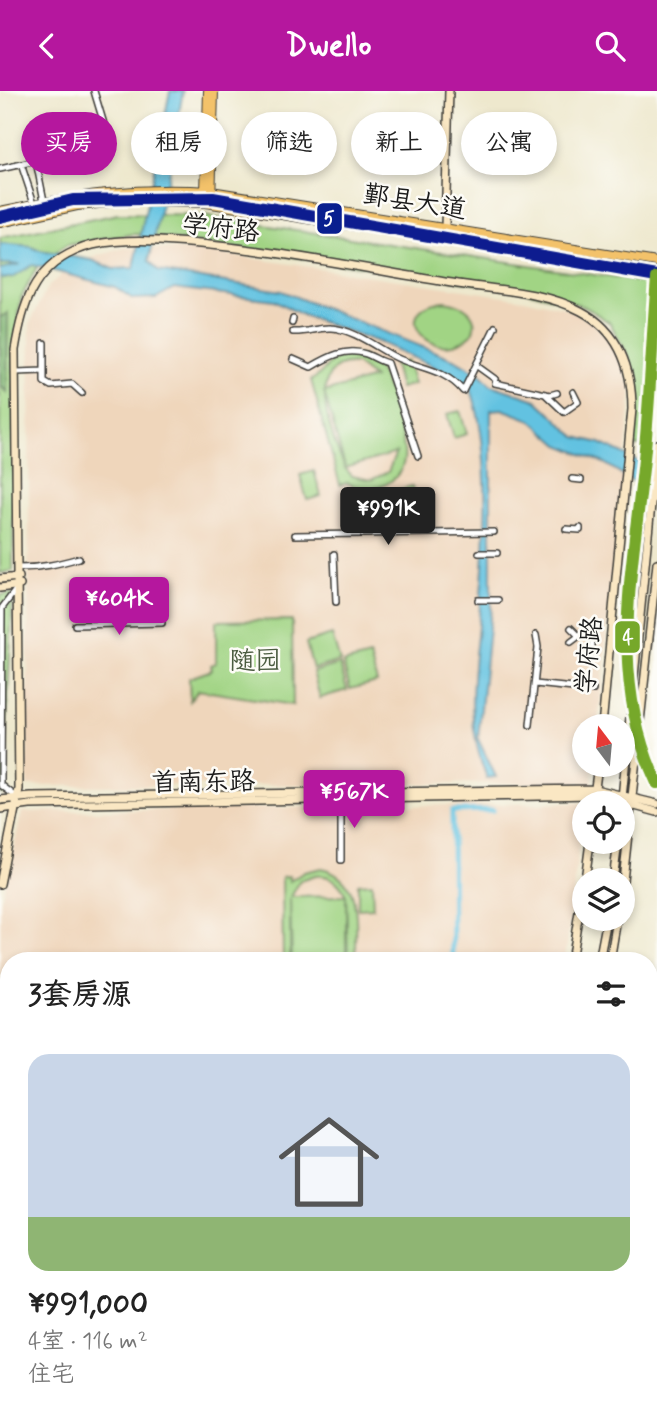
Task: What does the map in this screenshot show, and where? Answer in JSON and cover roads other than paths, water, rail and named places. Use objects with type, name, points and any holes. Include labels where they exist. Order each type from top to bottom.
[{"type":"main road","points":[[208,91],[208,204]]},
{"type":"main road","points":[[208,191],[214,91]]},
{"type":"main road","points":[[445,227],[449,91]]},
{"type":"main road","name":"鄞县大道","points":[[0,211],[74,195],[146,190],[208,191],[657,262]]},
{"type":"main road","name":"鄞县大道","points":[[0,223],[110,203],[208,204],[657,274]]},
{"type":"main road","points":[[0,229],[61,210]]},
{"type":"main road","name":"学府路","points":[[0,884],[17,802],[19,577],[15,350],[24,304],[39,276],[74,252],[89,247],[155,241],[345,265],[543,298],[582,311],[607,331],[619,347],[632,389],[626,479],[612,577],[603,714]]},
{"type":"main road","points":[[623,791],[657,444]]},
{"type":"main road","points":[[633,791],[657,563]]},
{"type":"main road","points":[[0,579],[19,577]]},
{"type":"main road","points":[[0,588],[19,577]]},
{"type":"main road","name":"首南东路","points":[[0,809],[17,802],[572,796]]},
{"type":"main road","name":"首南东路","points":[[0,800],[341,800],[572,796]]},
{"type":"main road","name":"首南东路","points":[[635,801],[657,804]]},
{"type":"main road","name":"首南东路","points":[[635,802],[657,812]]},
{"type":"main road","points":[[573,952],[577,931]]},
{"type":"main road","points":[[601,952],[605,931]]},
{"type":"main road","points":[[612,952],[615,931]]},
{"type":"street","points":[[94,91],[100,112]]},
{"type":"street","points":[[0,169],[21,164]]},
{"type":"street","points":[[25,175],[34,203]]},
{"type":"street","points":[[39,175],[44,201]]},
{"type":"street","points":[[293,332],[334,329],[388,351],[394,357],[436,370],[463,391],[462,386],[476,367],[495,327]]},
{"type":"street","points":[[44,343],[44,382],[51,386],[72,384],[82,393]]},
{"type":"street","points":[[293,359],[311,366],[348,352],[367,355],[387,363],[418,456]]},
{"type":"street","points":[[476,367],[495,381],[545,394],[557,393]]},
{"type":"street","points":[[16,372],[44,371]]},
{"type":"street","points":[[545,394],[564,412],[578,402],[573,392]]},
{"type":"street","points":[[572,479],[581,479]]},
{"type":"street","points":[[566,529],[580,528]]},
{"type":"street","points":[[295,535],[494,532]]},
{"type":"street","points":[[479,553],[495,553]]},
{"type":"street","points":[[334,554],[336,602]]},
{"type":"street","points":[[17,802],[1,785],[2,608],[19,577],[52,563],[79,558]]},
{"type":"street","points":[[478,600],[495,600]]},
{"type":"street","points":[[75,625],[162,623]]},
{"type":"street","points":[[592,625],[592,651]]},
{"type":"street","points":[[570,628],[579,636]]},
{"type":"street","points":[[530,725],[535,684],[536,635]]},
{"type":"street","points":[[571,642],[579,636],[592,636]]},
{"type":"street","points":[[535,684],[593,690]]},
{"type":"street","points":[[341,800],[341,860]]},
{"type":"water","points":[[170,91],[183,91],[179,112],[166,112]]},
{"type":"water","points":[[153,175],[168,175],[149,261],[158,271],[281,291],[456,360],[480,374],[491,385],[536,400],[576,437],[600,443],[657,470],[657,496],[604,463],[559,445],[531,420],[502,409],[491,410],[491,608],[478,739],[496,777],[487,778],[479,755],[472,713],[486,494],[482,437],[470,387],[450,374],[379,342],[302,315],[274,300],[174,288],[156,298],[133,299],[115,287],[32,265],[12,278],[0,278],[0,269],[20,264],[0,264],[0,244],[32,247],[40,251],[92,260],[113,269],[134,268]]},
{"type":"water","points":[[397,491],[406,523],[371,523],[392,492]]},
{"type":"waterway","points":[[453,952],[452,811],[493,810]]},
{"type":"park label","name":"随园","points":[[255,660]]}]
